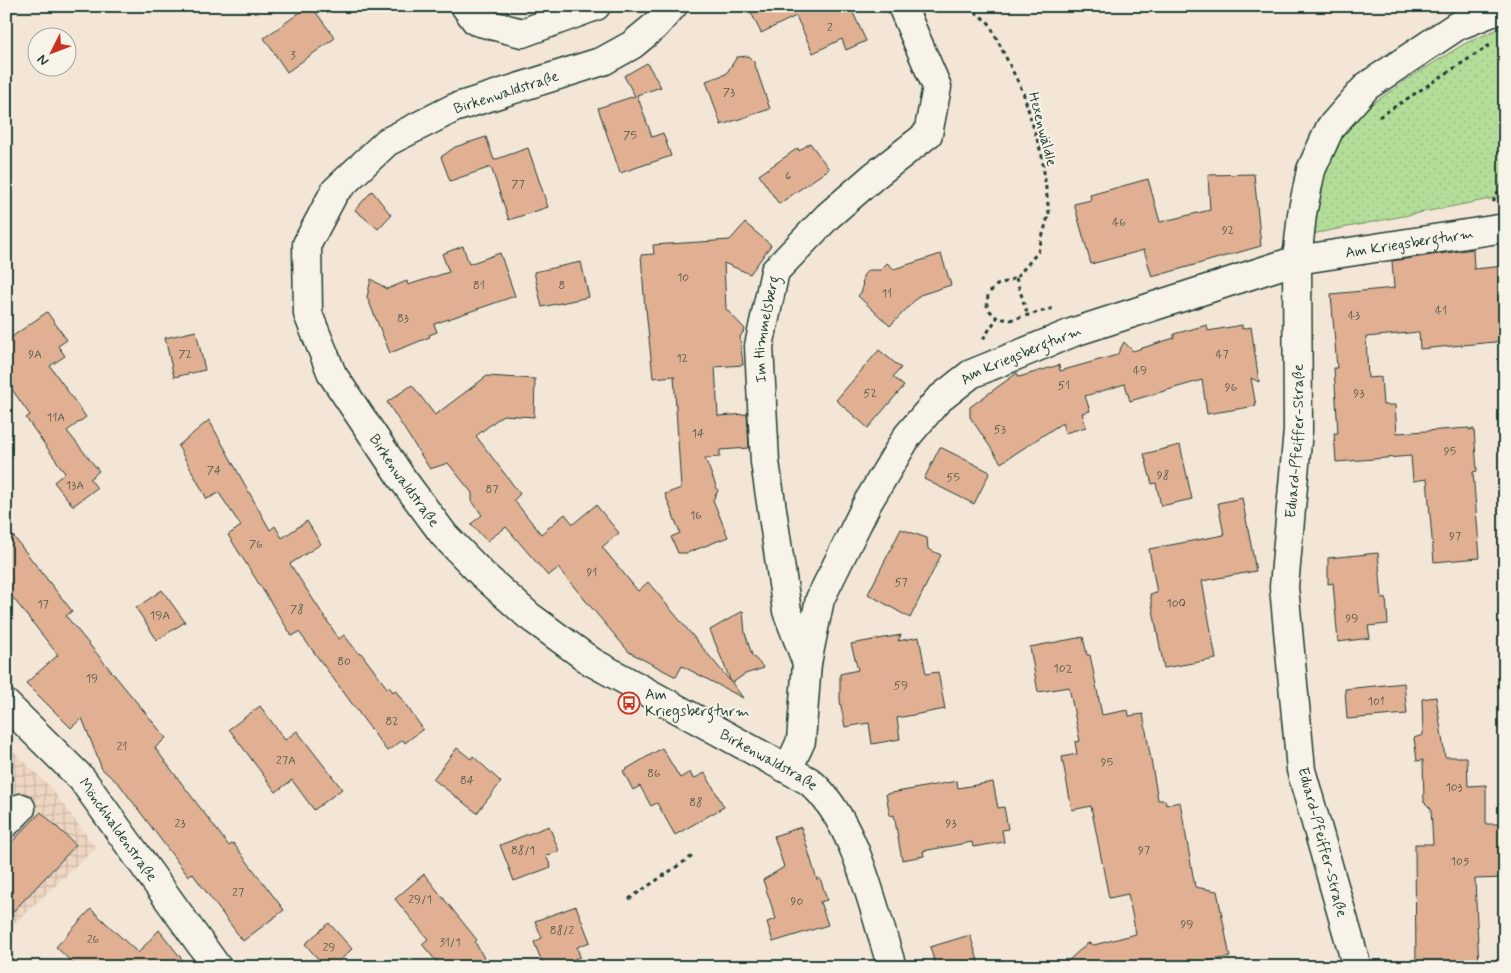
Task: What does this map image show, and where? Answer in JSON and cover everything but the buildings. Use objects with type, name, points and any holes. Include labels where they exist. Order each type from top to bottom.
[{"type":"street","points":[[465,6],[476,21],[522,34],[596,6]]},
{"type":"street","name":"Birkenwaldstraße","points":[[673,6],[655,26],[632,45],[603,60],[454,108],[388,142],[335,191],[307,244],[308,314],[332,374],[401,477],[444,535],[482,574],[528,616],[592,662],[675,710],[788,769],[809,781],[825,794],[849,834],[892,967]]},
{"type":"street","name":"Im Himmelsberg","points":[[807,662],[787,611],[765,462],[759,346],[775,271],[828,216],[874,176],[928,134],[937,87],[902,6]]},
{"type":"street","name":"Eduard-Pfeiffer-Straße","points":[[1357,967],[1301,770],[1284,587],[1298,430],[1297,260],[1302,214],[1311,170],[1330,128],[1367,86],[1457,26],[1505,7]]},
{"type":"street","name":"Am Kriegsbergturm","points":[[788,769],[801,741],[807,662],[820,599],[868,502],[908,435],[938,400],[971,374],[1074,332],[1297,260],[1505,228]]},
{"type":"street","name":"Mönchhaldenstraße","points":[[6,704],[82,779],[217,967]]},
{"type":"path","name":"Hexenwäldle","points":[[960,6],[974,11],[989,23],[1022,92],[1042,156],[1048,213],[1038,252],[1016,278],[997,285],[988,294],[987,308],[997,318],[1010,320],[1056,307]]},
{"type":"path","points":[[1373,122],[1496,42]]},
{"type":"path","points":[[1016,278],[1028,316]]},
{"type":"path","points":[[630,899],[694,855]]},
{"type":"shaded area","points":[[6,744],[50,787],[96,848],[6,931]]},
{"type":"green space","points":[[1505,26],[1505,196],[1312,234],[1316,176],[1338,134],[1372,104],[1408,79],[1464,44]]},
{"type":"place","name":"Am Kriegsbergturm","points":[[629,703]]}]
